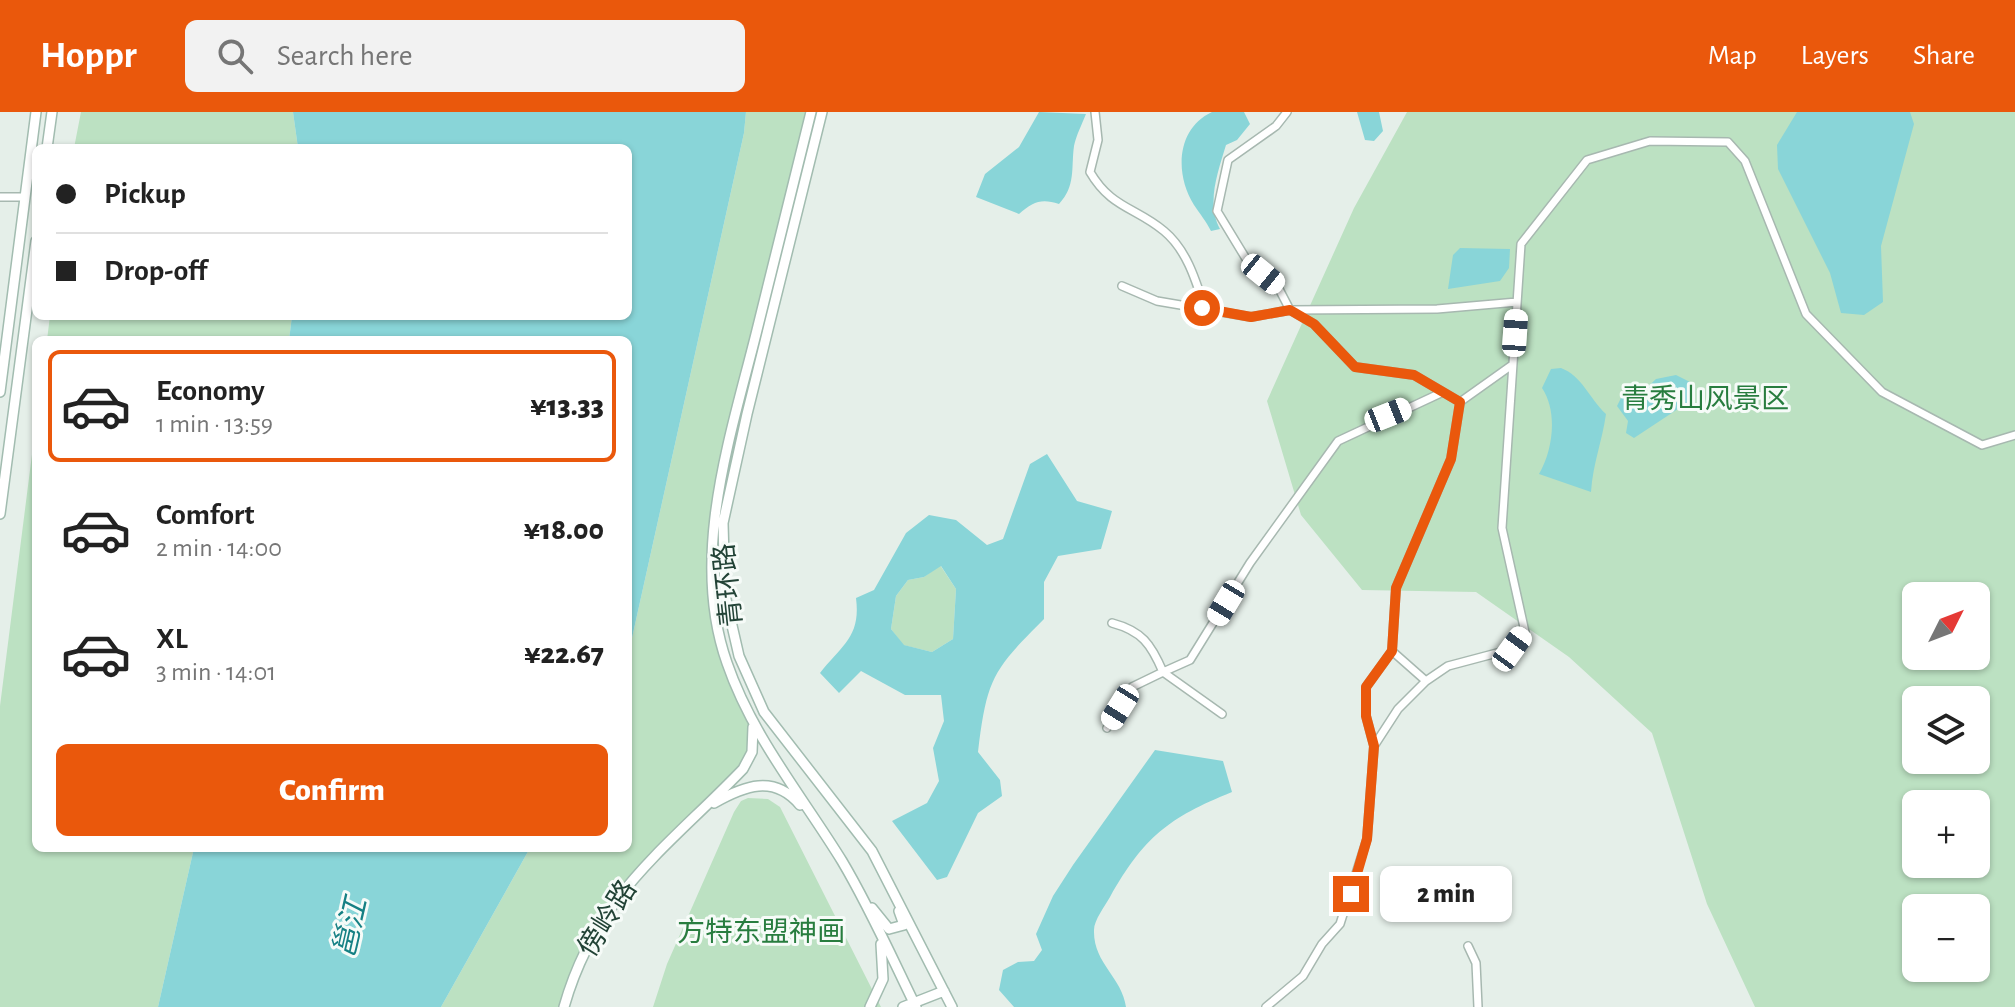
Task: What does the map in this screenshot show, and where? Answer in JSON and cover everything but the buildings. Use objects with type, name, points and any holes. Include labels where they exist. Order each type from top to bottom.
[{"type":"main road","points":[[0,392],[36,112]]},
{"type":"main road","points":[[48,144],[52,112]]},
{"type":"main road","name":"青环路","points":[[811,112],[737,412],[711,560],[717,627],[737,689],[752,720],[862,896],[915,1005]]},
{"type":"main road","name":"青环路","points":[[822,112],[723,523],[725,595],[739,656],[764,712],[851,821],[891,883],[952,1007]]},
{"type":"main road","points":[[0,514],[32,271]]},
{"type":"main road","points":[[704,809],[749,760],[755,735],[752,720]]},
{"type":"main road","points":[[704,809],[738,789],[762,784],[773,786],[794,798],[825,835]]},
{"type":"main road","name":"傍岭路","points":[[564,1007],[581,958],[618,895],[642,866],[704,809]]},
{"type":"main road","points":[[862,896],[889,929],[904,925],[891,883]]},
{"type":"main road","points":[[870,1007],[884,970],[876,925]]},
{"type":"main road","points":[[903,1007],[915,1005],[944,991]]},
{"type":"street","points":[[1095,112],[1098,140],[1090,172],[1102,193],[1165,231],[1192,268],[1205,309]]},
{"type":"street","points":[[1287,112],[1276,126],[1228,160],[1217,211],[1248,262],[1278,287],[1290,310],[1314,324],[1355,367],[1414,375],[1460,402]]},
{"type":"street","points":[[1374,746],[1398,709],[1426,681],[1448,666],[1512,649],[1525,632],[1502,528],[1521,244],[1587,160],[1650,141],[1728,142],[1745,161],[1806,314],[1882,392],[1982,445],[2015,435]]},
{"type":"street","points":[[0,197],[24,197]]},
{"type":"street","points":[[1122,286],[1157,301],[1251,317],[1290,310],[1437,309],[1517,302]]},
{"type":"street","points":[[1266,1007],[1303,976],[1322,944],[1340,924],[1367,839],[1374,746],[1366,716],[1366,687],[1392,651],[1396,588],[1451,459],[1460,402],[1512,365]]},
{"type":"street","points":[[1107,728],[1132,687],[1190,660],[1250,563],[1338,441],[1443,392]]},
{"type":"street","points":[[1112,623],[1135,629],[1150,644],[1163,672],[1222,714]]},
{"type":"street","points":[[1392,651],[1426,681]]},
{"type":"street","points":[[1468,946],[1476,963],[1478,1007]]},
{"type":"green space","points":[[81,112],[293,112],[297,144],[75,144]]},
{"type":"green space","points":[[746,112],[811,112],[737,412],[715,520],[717,627],[752,720],[749,760],[671,838],[599,923],[564,1007],[441,1007],[528,852],[632,852],[632,638],[744,133]]},
{"type":"green space","name":"青秀山风景区","points":[[1407,112],[2015,112],[2015,1007],[1755,1007],[1707,904],[1652,733],[1569,657],[1476,592],[1362,590],[1301,515],[1267,401],[1354,208]]},
{"type":"green space","points":[[50,320],[292,320],[290,336],[48,336]]},
{"type":"green space","points":[[32,454],[32,852],[193,852],[158,1007],[0,1007],[0,706]]},
{"type":"green space","points":[[940,565],[956,589],[953,639],[932,652],[903,645],[891,629],[896,596],[908,580],[924,577]]},
{"type":"green space","name":"方特东盟神画","points":[[748,798],[768,799],[780,807],[881,1007],[653,1007],[667,964],[734,812],[741,801]]},
{"type":"water","points":[[293,112],[746,112],[744,133],[632,638],[632,336],[290,336],[292,320],[632,320],[632,144],[297,144]]},
{"type":"water","points":[[1039,112],[1086,114],[1075,142],[1070,184],[1059,204],[1038,202],[1019,214],[976,197],[985,174],[1019,147]]},
{"type":"water","points":[[1212,112],[1244,112],[1250,124],[1237,140],[1226,145],[1214,198],[1220,229],[1211,231],[1194,205],[1183,179],[1182,152],[1192,129],[1200,119]]},
{"type":"water","points":[[1357,112],[1379,112],[1383,131],[1374,141],[1365,140]]},
{"type":"water","points":[[1797,112],[1910,112],[1914,124],[1881,246],[1883,302],[1864,315],[1841,313],[1830,273],[1778,169],[1777,145]]},
{"type":"water","points":[[1460,248],[1510,249],[1509,268],[1500,281],[1448,289],[1453,255]]},
{"type":"water","points":[[1561,368],[1580,382],[1606,414],[1591,492],[1539,474],[1548,454],[1552,431],[1550,408],[1542,388],[1551,369]]},
{"type":"water","points":[[1676,375],[1692,383],[1693,399],[1634,438],[1626,433],[1628,421],[1617,406],[1622,396],[1641,393],[1656,379]]},
{"type":"water","points":[[1047,454],[1077,501],[1112,511],[1101,549],[1058,556],[1044,582],[1044,619],[1013,651],[995,678],[985,708],[978,752],[1000,780],[1002,796],[978,813],[947,877],[937,880],[892,821],[927,803],[939,781],[933,748],[944,721],[941,695],[905,695],[861,671],[839,693],[820,673],[853,631],[856,598],[874,590],[906,533],[929,515],[956,520],[987,545],[1003,539],[1030,464]],"holes":[[[941,566],[956,589],[953,639],[932,652],[904,645],[891,629],[896,596],[908,580],[924,577]]]},
{"type":"water","points":[[1155,750],[1223,761],[1232,792],[1174,821],[1147,844],[1122,876],[1094,926],[1098,952],[1119,987],[1126,1007],[1014,1007],[999,990],[1003,970],[1018,962],[1034,961],[1042,950],[1036,934],[1053,896]]},
{"type":"water","name":"邕江","points":[[193,852],[528,852],[441,1007],[158,1007]]},
{"type":"route","points":[[1202,308],[1251,317],[1290,310],[1314,324],[1355,367],[1414,375],[1460,402],[1451,459],[1396,588],[1392,651],[1366,687],[1366,716],[1374,746],[1367,839],[1351,894]]}]
